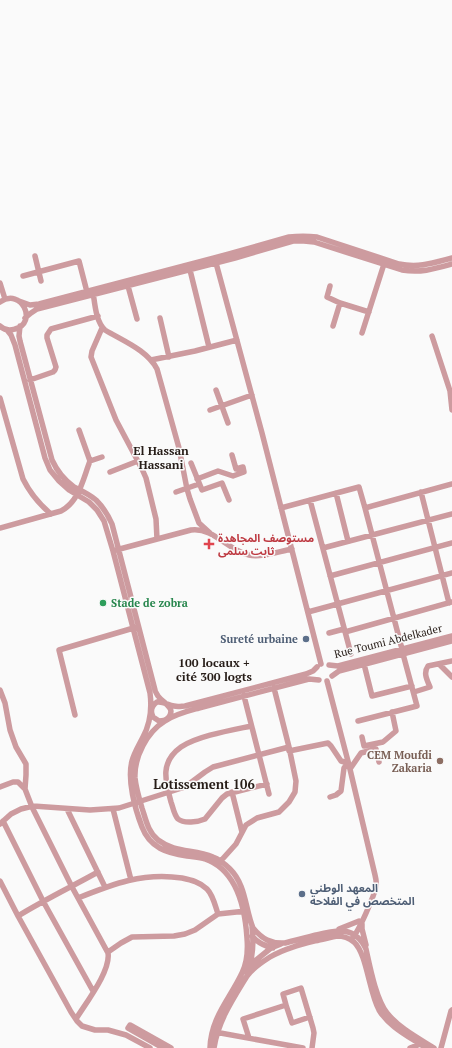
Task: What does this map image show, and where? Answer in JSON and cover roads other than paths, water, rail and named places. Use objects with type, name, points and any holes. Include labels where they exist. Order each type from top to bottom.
[{"type":"street","points":[[6,330],[17,329],[31,313],[37,309],[91,292],[289,237],[317,237],[409,266],[417,266],[452,258]]},
{"type":"street","points":[[0,282],[3,301],[14,299],[30,305],[39,304],[91,292],[128,286],[293,241],[314,242],[402,270],[420,271],[452,264]]},
{"type":"street","points":[[35,256],[41,281]]},
{"type":"street","points":[[23,276],[79,261],[91,292],[102,328],[144,353],[157,369],[179,448],[187,489],[198,520],[203,527],[240,552],[249,555],[259,556],[292,548]]},
{"type":"street","points":[[216,263],[308,612],[319,665],[315,673],[319,680]]},
{"type":"street","points":[[362,333],[384,264]]},
{"type":"street","points":[[190,270],[209,347]]},
{"type":"street","points":[[128,286],[137,319]]},
{"type":"street","points":[[330,286],[327,297],[340,303],[369,312]]},
{"type":"street","points":[[19,301],[23,305],[26,318]]},
{"type":"street","points":[[333,326],[340,303]]},
{"type":"street","points":[[30,380],[55,370],[56,367],[47,338],[47,335],[51,329],[98,316]]},
{"type":"street","points":[[160,318],[169,357]]},
{"type":"street","points":[[0,326],[11,335],[15,345],[50,470],[69,490],[78,492]]},
{"type":"street","points":[[20,326],[20,341],[52,460],[61,476],[89,502],[100,515],[116,550],[136,628],[150,693],[151,711],[150,721],[132,761],[130,779],[142,828],[151,842],[163,851],[172,854],[205,859],[219,864],[231,879],[246,911],[248,924],[253,938],[250,965],[216,1019],[214,1048]]},
{"type":"street","points":[[102,328],[91,357],[116,420],[146,478],[156,518],[157,539]]},
{"type":"street","points":[[432,336],[450,391],[452,411]]},
{"type":"street","points":[[151,360],[237,340]]},
{"type":"street","points":[[216,390],[228,423]]},
{"type":"street","points":[[210,410],[252,396]]},
{"type":"street","points":[[0,398],[1,408],[23,479],[35,498],[51,514]]},
{"type":"street","points":[[0,528],[61,511],[70,505],[78,492],[90,461],[79,430]]},
{"type":"street","points":[[176,492],[187,489],[218,470],[233,476],[244,472],[243,467],[236,469],[232,455]]},
{"type":"street","points":[[90,461],[102,457]]},
{"type":"street","points":[[110,472],[138,461]]},
{"type":"street","points":[[191,464],[202,490],[222,483],[229,500]]},
{"type":"street","points":[[365,508],[452,484]]},
{"type":"street","points":[[281,508],[359,487],[417,706],[358,721]]},
{"type":"street","points":[[329,633],[450,603],[421,492]]},
{"type":"street","points":[[336,493],[348,541]]},
{"type":"street","points":[[310,500],[351,654]]},
{"type":"street","points":[[323,548],[452,514]]},
{"type":"street","points":[[191,530],[196,526],[198,520]]},
{"type":"street","points":[[116,550],[191,530],[201,530],[210,533]]},
{"type":"street","points":[[330,576],[452,543]]},
{"type":"street","points":[[308,612],[452,573]]},
{"type":"street","points":[[136,628],[155,690],[158,696],[167,704],[171,712],[168,718],[149,736],[136,764],[135,779],[137,803]]},
{"type":"street","points":[[75,714],[59,650],[136,628]]},
{"type":"street","name":"Rue Toumi Abdelkader","points":[[332,676],[339,671],[452,636]]},
{"type":"street","name":"Rue Toumi Abdelkader","points":[[329,665],[338,666],[452,641]]},
{"type":"street","points":[[364,664],[372,696],[430,687],[425,678],[426,669],[428,666],[452,661]]},
{"type":"street","points":[[439,664],[452,677]]},
{"type":"street","points":[[319,665],[329,665],[333,670],[332,676],[327,681],[309,679],[184,712],[162,721],[156,720],[151,711],[152,707],[157,702],[164,702],[178,707],[185,706],[306,674],[313,671],[319,665]]},
{"type":"street","points":[[327,681],[372,860],[376,882],[376,888],[362,919],[351,937]]},
{"type":"street","points":[[219,864],[236,844],[246,825],[264,816],[279,812],[295,792],[296,781],[274,688]]},
{"type":"street","points":[[0,690],[5,703],[10,730],[16,747],[26,764],[25,789]]},
{"type":"street","points":[[244,696],[269,794]]},
{"type":"street","points":[[362,737],[364,746],[383,742],[396,731],[392,712]]},
{"type":"street","points":[[251,726],[212,735],[193,741],[181,747],[171,758],[165,770],[168,793],[175,814],[179,819],[194,822],[205,819],[222,798],[232,792],[267,784]]},
{"type":"street","points":[[93,991],[43,901],[2,822],[11,814],[21,809],[32,807],[90,810],[119,808],[185,787],[213,767],[259,754],[328,743],[332,746],[341,762],[349,766]]},
{"type":"street","points":[[330,797],[341,791],[344,768],[349,766],[361,752],[376,749],[379,762]]},
{"type":"street","points":[[0,787],[12,782],[18,782],[25,789],[32,807],[72,887],[108,952],[109,957],[106,968],[76,1019]]},
{"type":"street","points":[[232,792],[242,832]]},
{"type":"street","points":[[67,808],[106,887]]},
{"type":"street","points":[[113,809],[131,880]]},
{"type":"street","points":[[18,916],[98,872]]},
{"type":"street","points":[[78,898],[106,887],[131,880],[157,876],[173,877],[198,882],[208,889],[212,895],[218,914]]},
{"type":"street","points":[[0,881],[71,1012],[82,1026],[95,1030],[108,1030],[126,1035],[150,1048]]},
{"type":"street","points":[[108,952],[132,937],[174,936],[190,932],[218,914],[246,911]]},
{"type":"street","points":[[248,924],[263,939],[277,944],[336,931],[362,919]]},
{"type":"street","points":[[362,919],[362,929],[366,949],[377,992],[383,1007],[399,1025],[424,1045]]},
{"type":"street","points":[[245,974],[248,924]]},
{"type":"street","points":[[336,931],[346,931],[362,954],[375,1002],[380,1011],[392,1025],[424,1045],[434,1048]]},
{"type":"street","points":[[245,974],[270,957],[293,946],[337,936],[351,937],[363,944],[366,949]]},
{"type":"street","points":[[253,938],[271,948],[286,949]]},
{"type":"street","points":[[250,965],[271,948],[285,943]]},
{"type":"street","points":[[310,1017],[292,1023],[283,994],[301,988],[310,1017],[314,1033],[312,1048]]},
{"type":"street","points":[[249,1038],[243,1019],[286,1005]]},
{"type":"street","points":[[441,1048],[450,1011],[452,1010]]},
{"type":"street","points":[[163,1048],[128,1028],[130,1025],[171,1048]]},
{"type":"street","points":[[215,1032],[303,1048]]},
{"type":"street","points":[[210,1048],[215,1032]]},
{"type":"street","points":[[133,1039],[141,1035]]},
{"type":"street","points":[[410,1048],[424,1045]]},
{"type":"place","name":"مستوصف المجاهدة ثابت سلمى","points":[[209,544]]},
{"type":"place","name":"Stade de zobra","points":[[103,603]]},
{"type":"place","name":"Sureté urbaine","points":[[306,639]]},
{"type":"place","name":"CEM Moufdi Zakaria","points":[[440,761]]},
{"type":"place","name":"المعهد الوطني المتخصص في الفلاحة","points":[[302,894]]},
{"type":"district","name":"El Hassan Hassani","points":[[161,458]]},
{"type":"district","name":"100 locaux + cité 300 logts","points":[[214,670]]},
{"type":"district","name":"Lotissement 106","points":[[204,784]]}]
